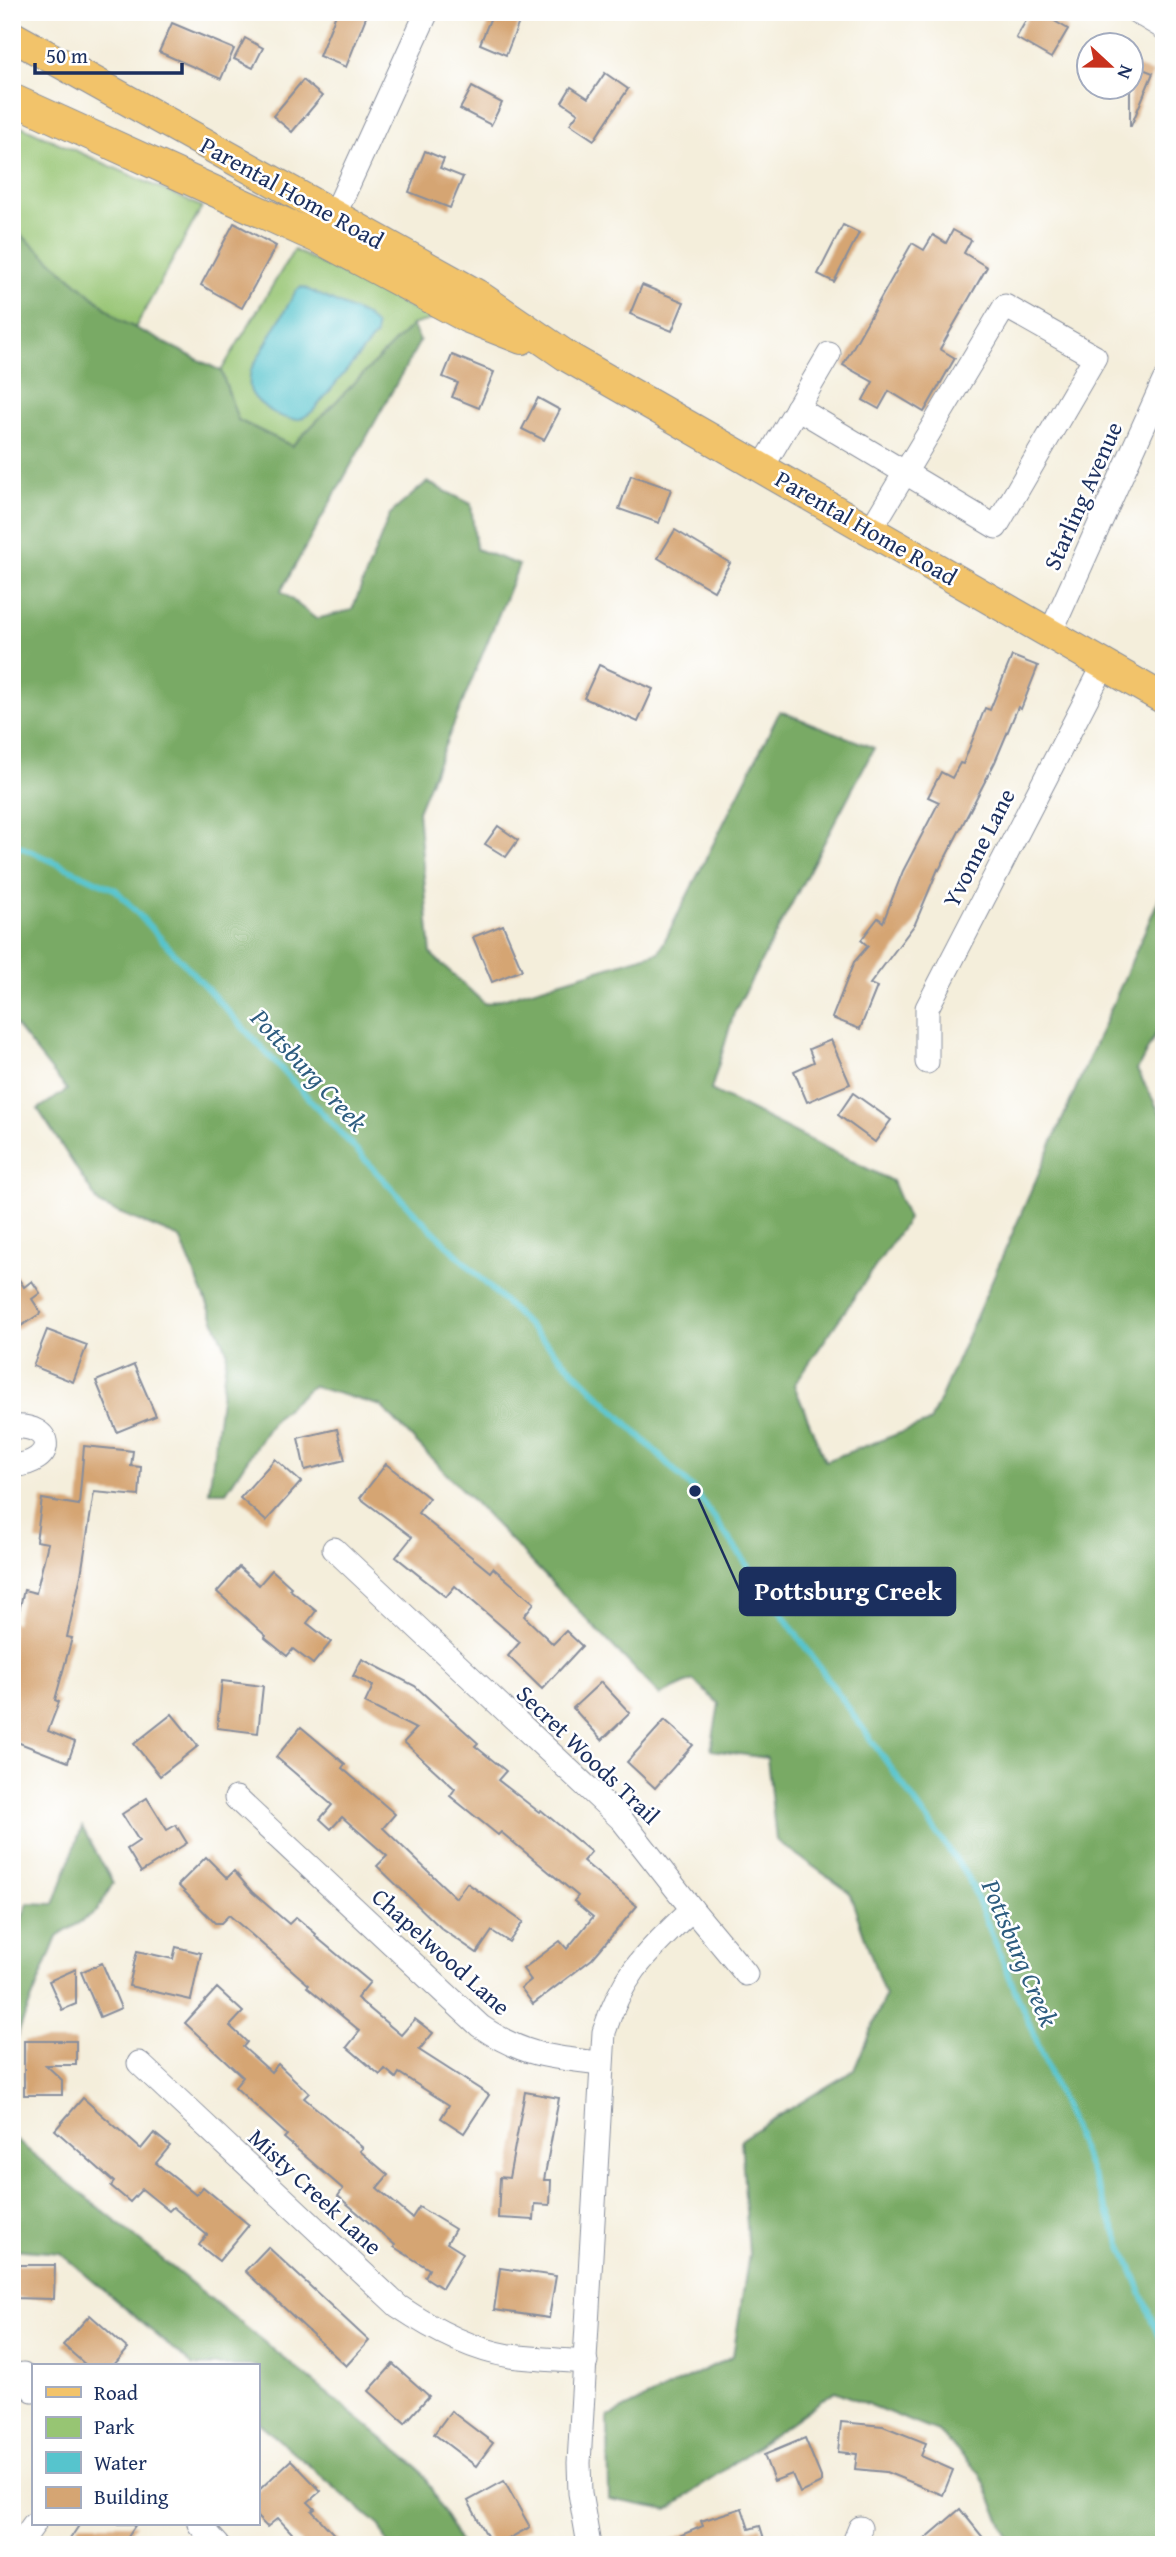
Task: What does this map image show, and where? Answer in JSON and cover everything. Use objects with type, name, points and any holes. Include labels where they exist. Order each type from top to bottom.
[{"type":"main road","name":"Parental Home Road","points":[[12,36],[260,176],[329,229]]},
{"type":"main road","name":"Parental Home Road","points":[[12,99],[244,205],[329,229],[476,293],[568,357],[1164,699]]},
{"type":"street","points":[[329,229],[427,12]]},
{"type":"street","points":[[1137,12],[1164,28]]},
{"type":"street","points":[[244,205],[260,176]]},
{"type":"street","points":[[797,408],[905,474],[996,527],[1095,357],[1005,306],[905,474],[870,531]]},
{"type":"street","points":[[762,468],[829,354]]},
{"type":"street","name":"Starling Avenue","points":[[1050,634],[1164,381]]},
{"type":"street","name":"Yvonne Lane","points":[[927,1062],[927,1008],[1104,665]]},
{"type":"street","points":[[12,1427],[27,1425],[37,1430],[44,1437],[45,1449],[39,1459],[27,1465],[12,1466]]},
{"type":"street","name":"Secret Woods Trail","points":[[334,1549],[622,1820],[747,1974]]},
{"type":"street","name":"Chapelwood Lane","points":[[236,1798],[480,2026],[498,2038],[531,2053],[601,2063]]},
{"type":"street","points":[[589,2545],[583,2522],[579,2483],[604,2032],[620,1990],[639,1961],[692,1909]]},
{"type":"street","name":"Misty Creek Lane","points":[[139,2063],[398,2306],[444,2334],[510,2356],[586,2361]]},
{"type":"street","points":[[15,2545],[32,2526]]},
{"type":"street","points":[[201,2526],[218,2545]]},
{"type":"green space","points":[[12,122],[202,207],[135,328],[121,321],[12,227]]},
{"type":"green space","points":[[12,227],[121,321],[221,371],[238,420],[292,446],[412,325],[420,341],[281,591],[316,619],[352,610],[390,514],[427,482],[471,504],[476,549],[519,565],[418,811],[431,954],[485,1004],[659,952],[780,711],[874,748],[734,1013],[711,1090],[892,1181],[908,1219],[794,1385],[825,1461],[930,1422],[1164,887],[1164,1018],[1137,1070],[1164,1120],[1164,2545],[1011,2545],[980,2473],[938,2432],[835,2391],[668,2510],[609,2499],[608,2417],[733,2356],[749,2254],[741,2139],[854,2070],[885,1996],[849,1892],[776,1840],[767,1758],[711,1750],[719,1704],[693,1680],[660,1695],[381,1406],[312,1386],[274,1419],[226,1492],[209,1492],[227,1351],[180,1238],[100,1205],[38,1109],[67,1090],[12,1021]]},
{"type":"green space","points":[[294,250],[433,319],[412,325],[292,446],[238,420],[221,371]]},
{"type":"green space","points":[[82,1827],[113,1883],[97,1911],[57,1937],[12,2048],[12,1942],[28,1903],[54,1904]]},
{"type":"green space","points":[[12,2137],[420,2469],[461,2545],[388,2545],[380,2526],[259,2423],[259,2364],[191,2364],[60,2253],[12,2249]]},
{"type":"water","points":[[302,287],[366,316],[376,326],[376,335],[313,411],[293,419],[272,412],[259,402],[251,392],[249,381],[251,370],[296,291]]},
{"type":"building","points":[[337,12],[355,12],[366,17],[346,67],[319,56]]},
{"type":"building","points":[[493,12],[523,12],[506,55],[480,44]]},
{"type":"building","points":[[1031,12],[1039,12],[1068,29],[1051,58],[1016,38]]},
{"type":"building","points":[[172,23],[234,49],[221,79],[159,52]]},
{"type":"building","points":[[245,38],[263,48],[253,68],[234,59]]},
{"type":"building","points":[[1144,69],[1153,73],[1144,95]]},
{"type":"building","points":[[605,73],[628,89],[594,140],[570,124],[578,113],[562,102],[571,87],[588,98]]},
{"type":"building","points":[[303,80],[322,96],[292,132],[273,116]]},
{"type":"building","points":[[472,87],[502,103],[491,125],[460,109]]},
{"type":"building","points":[[1130,102],[1141,102],[1131,126]]},
{"type":"building","points":[[425,151],[444,159],[440,168],[463,177],[450,208],[409,192]]},
{"type":"building","points":[[234,223],[276,246],[242,308],[201,285]]},
{"type":"building","points":[[843,225],[859,233],[834,282],[818,274]]},
{"type":"building","points":[[953,230],[971,240],[964,253],[987,267],[940,349],[955,358],[924,412],[889,391],[879,409],[863,400],[873,382],[843,365],[912,243],[924,250],[933,235],[946,243]]},
{"type":"building","points":[[642,285],[684,302],[672,331],[630,314]]},
{"type":"building","points":[[452,355],[494,372],[479,408],[452,397],[458,383],[443,377]]},
{"type":"building","points":[[538,398],[560,410],[544,440],[522,429]]},
{"type":"building","points":[[631,475],[671,489],[659,523],[619,509]]},
{"type":"building","points":[[675,530],[730,563],[714,591],[658,558]]},
{"type":"building","points":[[1012,656],[1038,666],[1021,709],[1018,707],[995,762],[938,869],[915,924],[870,984],[877,987],[860,1029],[832,1018],[854,962],[868,946],[861,940],[878,918],[883,922],[903,871],[939,802],[928,797],[941,772],[952,778],[960,763],[963,764],[985,708],[990,710]]},
{"type":"building","points":[[599,665],[653,689],[638,722],[584,698]]},
{"type":"building","points":[[498,826],[518,840],[506,857],[485,844]]},
{"type":"building","points":[[503,925],[522,970],[492,982],[473,937]]},
{"type":"building","points":[[831,1040],[850,1084],[807,1102],[794,1071],[814,1062],[809,1049]]},
{"type":"building","points":[[853,1093],[891,1120],[875,1142],[838,1115]]},
{"type":"building","points":[[12,1269],[24,1287],[32,1281],[40,1293],[32,1299],[41,1313],[12,1332]]},
{"type":"building","points":[[47,1330],[87,1345],[73,1382],[33,1366]]},
{"type":"building","points":[[134,1365],[156,1416],[117,1432],[96,1381]]},
{"type":"building","points":[[337,1429],[345,1460],[305,1470],[298,1438]]},
{"type":"building","points":[[84,1446],[133,1451],[131,1466],[141,1467],[139,1496],[94,1492],[81,1575],[67,1637],[72,1638],[55,1700],[59,1702],[48,1731],[75,1742],[68,1762],[12,1740],[12,1622],[16,1623],[24,1590],[36,1593],[48,1543],[36,1541],[42,1499],[79,1505]]},
{"type":"building","points":[[275,1459],[301,1482],[266,1521],[240,1498]]},
{"type":"building","points":[[386,1464],[429,1498],[418,1513],[490,1572],[493,1568],[534,1603],[524,1616],[553,1644],[566,1631],[582,1646],[542,1689],[508,1656],[520,1642],[455,1586],[446,1597],[396,1557],[412,1537],[360,1498]]},
{"type":"building","points":[[239,1567],[259,1585],[272,1570],[291,1587],[289,1589],[316,1611],[307,1623],[331,1642],[313,1664],[293,1649],[287,1656],[217,1592]]},
{"type":"building","points":[[362,1659],[415,1686],[478,1743],[475,1746],[506,1771],[498,1780],[539,1812],[541,1810],[591,1852],[583,1861],[637,1906],[592,1959],[533,2004],[521,1988],[531,1980],[523,1969],[560,1941],[567,1949],[593,1917],[574,1901],[578,1896],[501,1832],[498,1835],[450,1796],[455,1789],[404,1742],[416,1729],[365,1703],[373,1686],[353,1676]]},
{"type":"building","points":[[222,1681],[263,1686],[258,1733],[217,1728]]},
{"type":"building","points":[[601,1682],[630,1713],[602,1740],[573,1708]]},
{"type":"building","points":[[172,1714],[198,1746],[160,1776],[134,1744]]},
{"type":"building","points":[[665,1720],[693,1745],[655,1788],[627,1762]]},
{"type":"building","points":[[301,1727],[345,1764],[342,1768],[395,1814],[383,1828],[456,1898],[467,1883],[523,1922],[509,1942],[492,1931],[477,1953],[442,1929],[377,1866],[387,1856],[342,1817],[331,1829],[320,1819],[332,1805],[276,1757]]},
{"type":"building","points":[[147,1798],[167,1830],[176,1825],[187,1843],[141,1872],[127,1849],[139,1841],[122,1814]]},
{"type":"building","points":[[206,1857],[227,1878],[234,1871],[252,1892],[289,1924],[296,1917],[370,1982],[357,1998],[401,2035],[415,2019],[433,2033],[419,2050],[489,2095],[464,2133],[441,2118],[449,2105],[399,2073],[396,2078],[385,2069],[380,2075],[347,2047],[360,2031],[307,1987],[309,1985],[229,1915],[221,1923],[215,1923],[178,1885]]},
{"type":"building","points":[[176,1947],[201,1953],[191,2000],[129,1986],[137,1951],[173,1959]]},
{"type":"building","points":[[102,1963],[121,2008],[100,2017],[81,1972]]},
{"type":"building","points":[[76,1969],[76,2004],[62,2010],[49,1981]]},
{"type":"building","points":[[217,1988],[243,2012],[230,2026],[247,2042],[243,2047],[271,2072],[278,2064],[309,2093],[304,2098],[363,2148],[360,2151],[388,2175],[377,2188],[412,2218],[419,2207],[455,2229],[447,2243],[463,2253],[442,2288],[425,2277],[429,2269],[394,2247],[395,2245],[338,2196],[343,2189],[284,2138],[287,2135],[235,2087],[243,2077],[185,2023]]},
{"type":"building","points":[[24,2041],[76,2041],[76,2065],[46,2065],[62,2080],[62,2095],[24,2095]]},
{"type":"building","points":[[525,2092],[559,2098],[544,2180],[551,2180],[550,2205],[535,2204],[534,2220],[498,2218],[500,2177],[509,2178]]},
{"type":"building","points":[[83,2098],[141,2149],[154,2133],[170,2146],[156,2163],[196,2195],[203,2187],[249,2225],[219,2261],[199,2245],[207,2235],[173,2207],[169,2211],[142,2189],[130,2202],[111,2186],[114,2182],[55,2130]]},
{"type":"building","points":[[268,2247],[369,2341],[346,2366],[245,2271]]},
{"type":"building","points":[[12,2265],[55,2265],[54,2299],[12,2298]]},
{"type":"building","points":[[500,2268],[556,2276],[549,2318],[494,2310]]},
{"type":"building","points":[[90,2315],[128,2349],[115,2364],[85,2364],[63,2345]]},
{"type":"building","points":[[393,2364],[429,2396],[405,2423],[369,2391]]},
{"type":"building","points":[[451,2411],[493,2443],[476,2466],[434,2434]]},
{"type":"building","points":[[841,2422],[883,2426],[926,2443],[921,2456],[953,2470],[943,2495],[886,2472],[855,2469],[857,2454],[838,2452]]},
{"type":"building","points":[[805,2438],[821,2483],[800,2493],[792,2474],[774,2481],[764,2455]]},
{"type":"building","points":[[291,2460],[321,2491],[308,2502],[315,2509],[312,2511],[344,2545],[303,2545],[278,2518],[267,2527],[259,2519],[259,2490]]},
{"type":"building","points":[[504,2481],[530,2527],[497,2545],[492,2545],[468,2501]]},
{"type":"building","points":[[742,2508],[749,2529],[760,2526],[766,2545],[658,2545],[703,2526],[701,2521]]},
{"type":"building","points":[[960,2509],[989,2545],[918,2545]]},
{"type":"building","points":[[79,2526],[135,2526],[122,2545],[66,2545]]},
{"type":"waterway","name":"Pottsburg Creek","points":[[12,843],[116,890],[408,1206],[695,1491],[968,1877],[1164,2347]]},
{"type":"place","name":"Pottsburg Creek","points":[[695,1491]]}]
